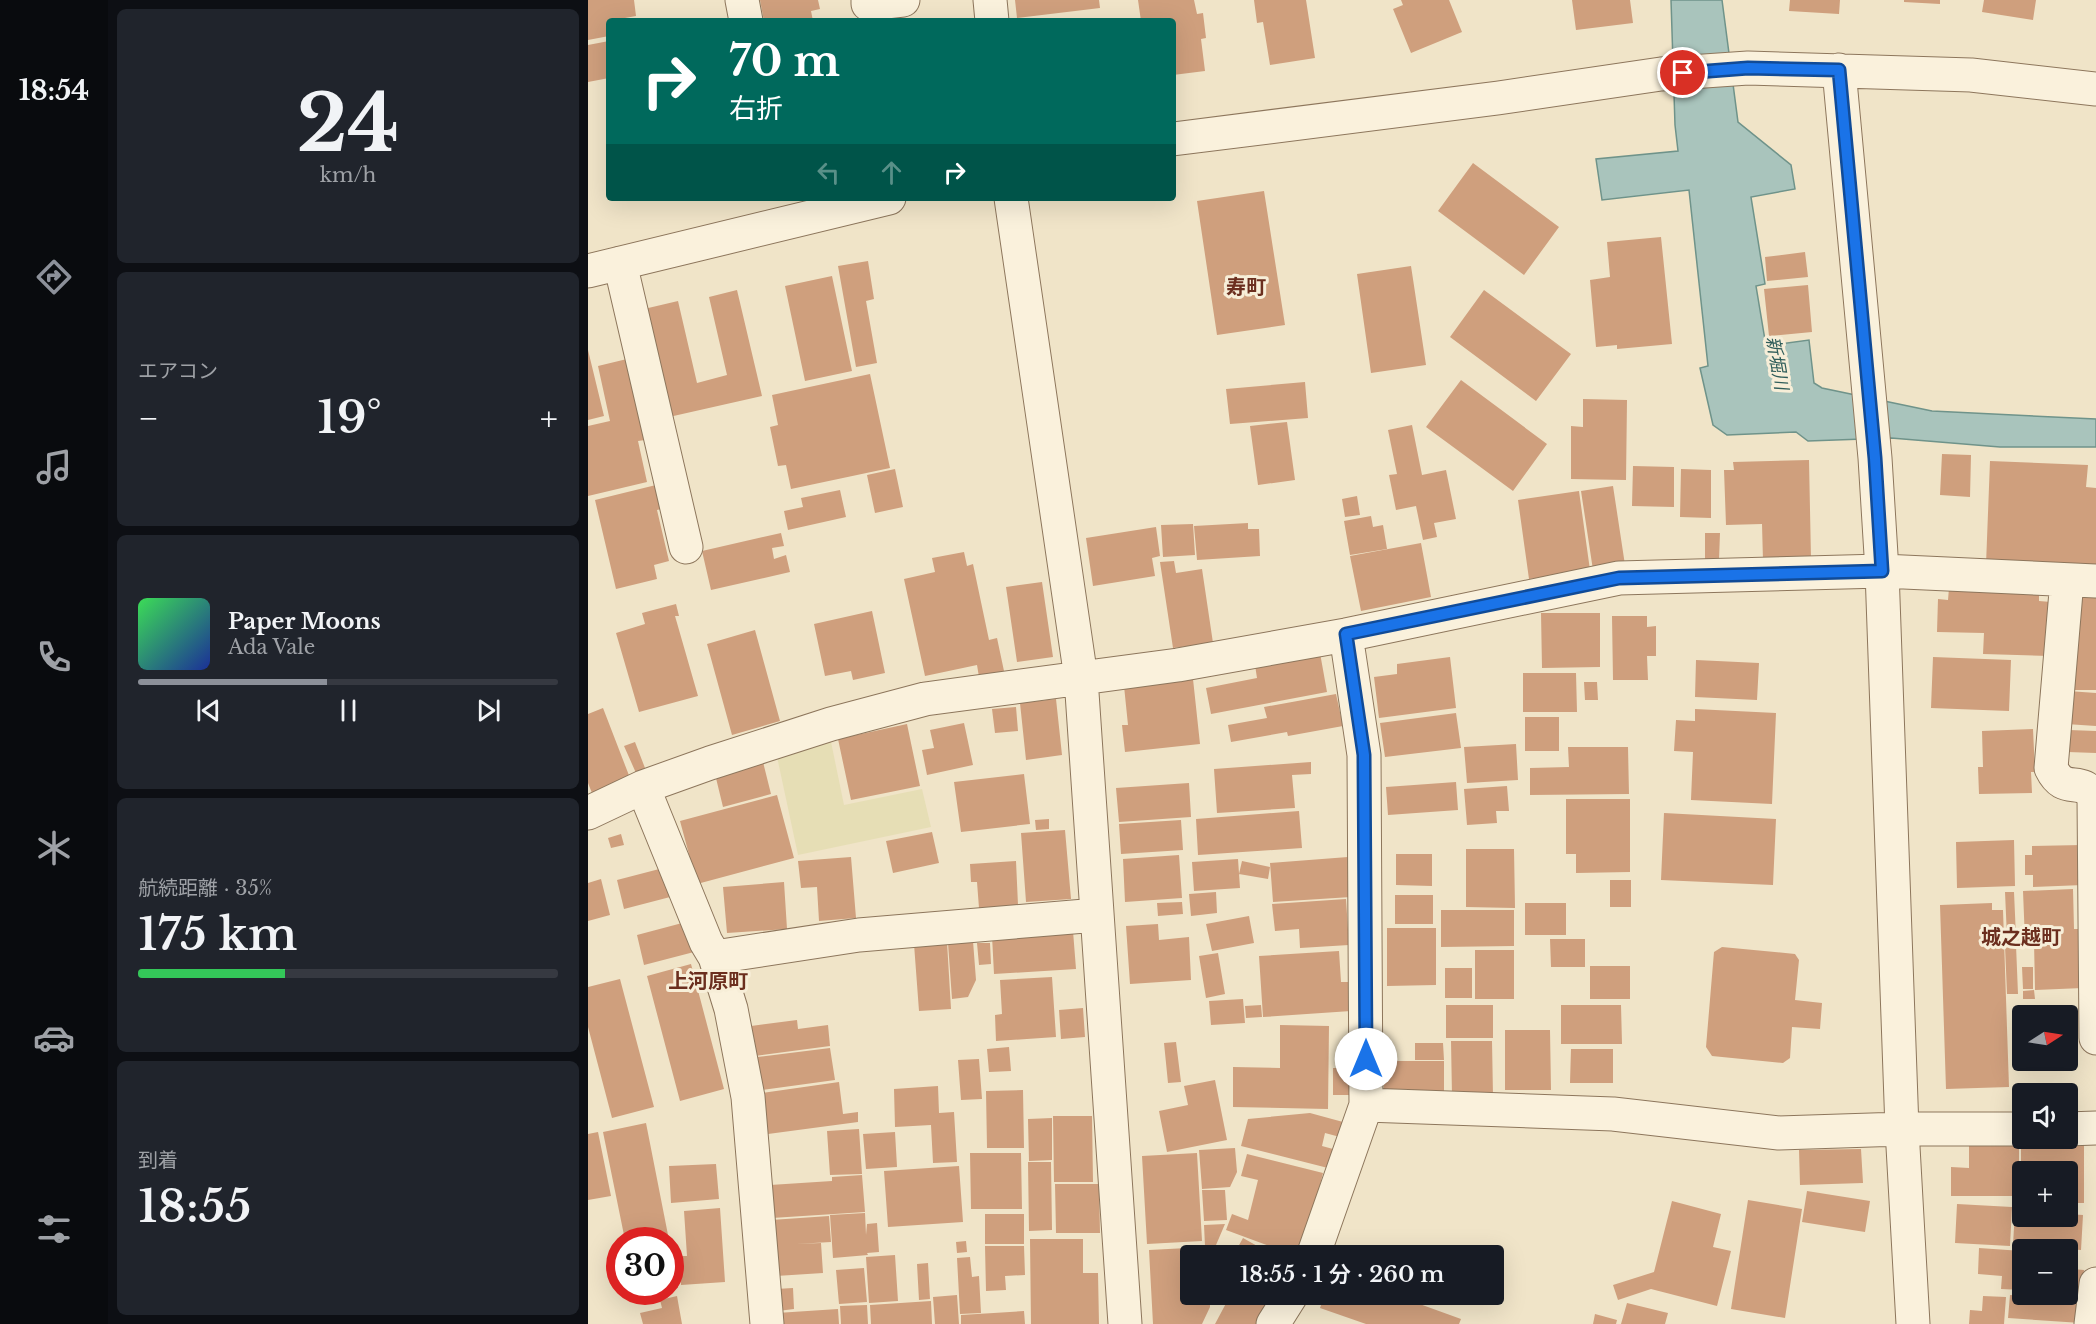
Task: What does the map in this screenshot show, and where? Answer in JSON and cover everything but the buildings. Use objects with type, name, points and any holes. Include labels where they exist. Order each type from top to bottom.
[{"type":"street","points":[[742,0],[745,18]]},
{"type":"street","points":[[868,0],[868,4],[903,0]]},
{"type":"street","points":[[990,0],[992,18]]},
{"type":"street","points":[[1176,139],[1498,98],[1661,74],[1748,68],[1971,75],[2096,89]]},
{"type":"street","points":[[1839,70],[1875,458],[1882,571],[1902,1129],[1913,1324]]},
{"type":"street","points":[[588,271],[794,209],[863,201]]},
{"type":"street","points":[[1011,201],[1081,678],[1125,1324]]},
{"type":"street","points":[[620,263],[686,547]]},
{"type":"street","points":[[588,813],[643,788],[710,763],[820,728],[925,699],[1178,665],[1346,634],[1619,578],[1882,571],[2082,580],[2051,768],[2062,784],[2089,788],[2094,797],[2096,1038]]},
{"type":"street","points":[[1316,1245],[1366,1105],[1364,755],[1346,634]]},
{"type":"street","points":[[643,788],[706,942],[715,957],[731,1009],[748,1097],[767,1324]]},
{"type":"street","points":[[715,957],[859,935],[1097,915]]},
{"type":"street","points":[[1366,1105],[1613,1114],[1779,1133],[1902,1129],[2012,1129]]},
{"type":"street","points":[[2078,1129],[2096,1128]]},
{"type":"street","points":[[2091,1324],[2096,1284]]},
{"type":"street","points":[[1273,1324],[1285,1305]]},
{"type":"shaded area","points":[[830,737],[844,805],[922,789],[931,827],[798,855],[776,752]]},
{"type":"water","name":"新堀川","points":[[1671,0],[1722,0],[1738,122],[1791,165],[1795,189],[1751,197],[1765,284],[1756,286],[1766,346],[1809,340],[1814,383],[1822,388],[1932,411],[2096,419],[2096,447],[2000,447],[1891,438],[1808,441],[1796,432],[1727,435],[1713,425],[1700,368],[1708,366],[1689,190],[1602,200],[1596,159],[1678,151]]},
{"type":"district","name":"寿町","points":[[1246,287]]},
{"type":"district","name":"城之越町","points":[[2021,937]]},
{"type":"district","name":"上河原町","points":[[708,981]]},
{"type":"route","points":[[1366,1059],[1364,755],[1346,634],[1619,578],[1882,571],[1875,458],[1839,70],[1748,68],[1683,73]]}]
